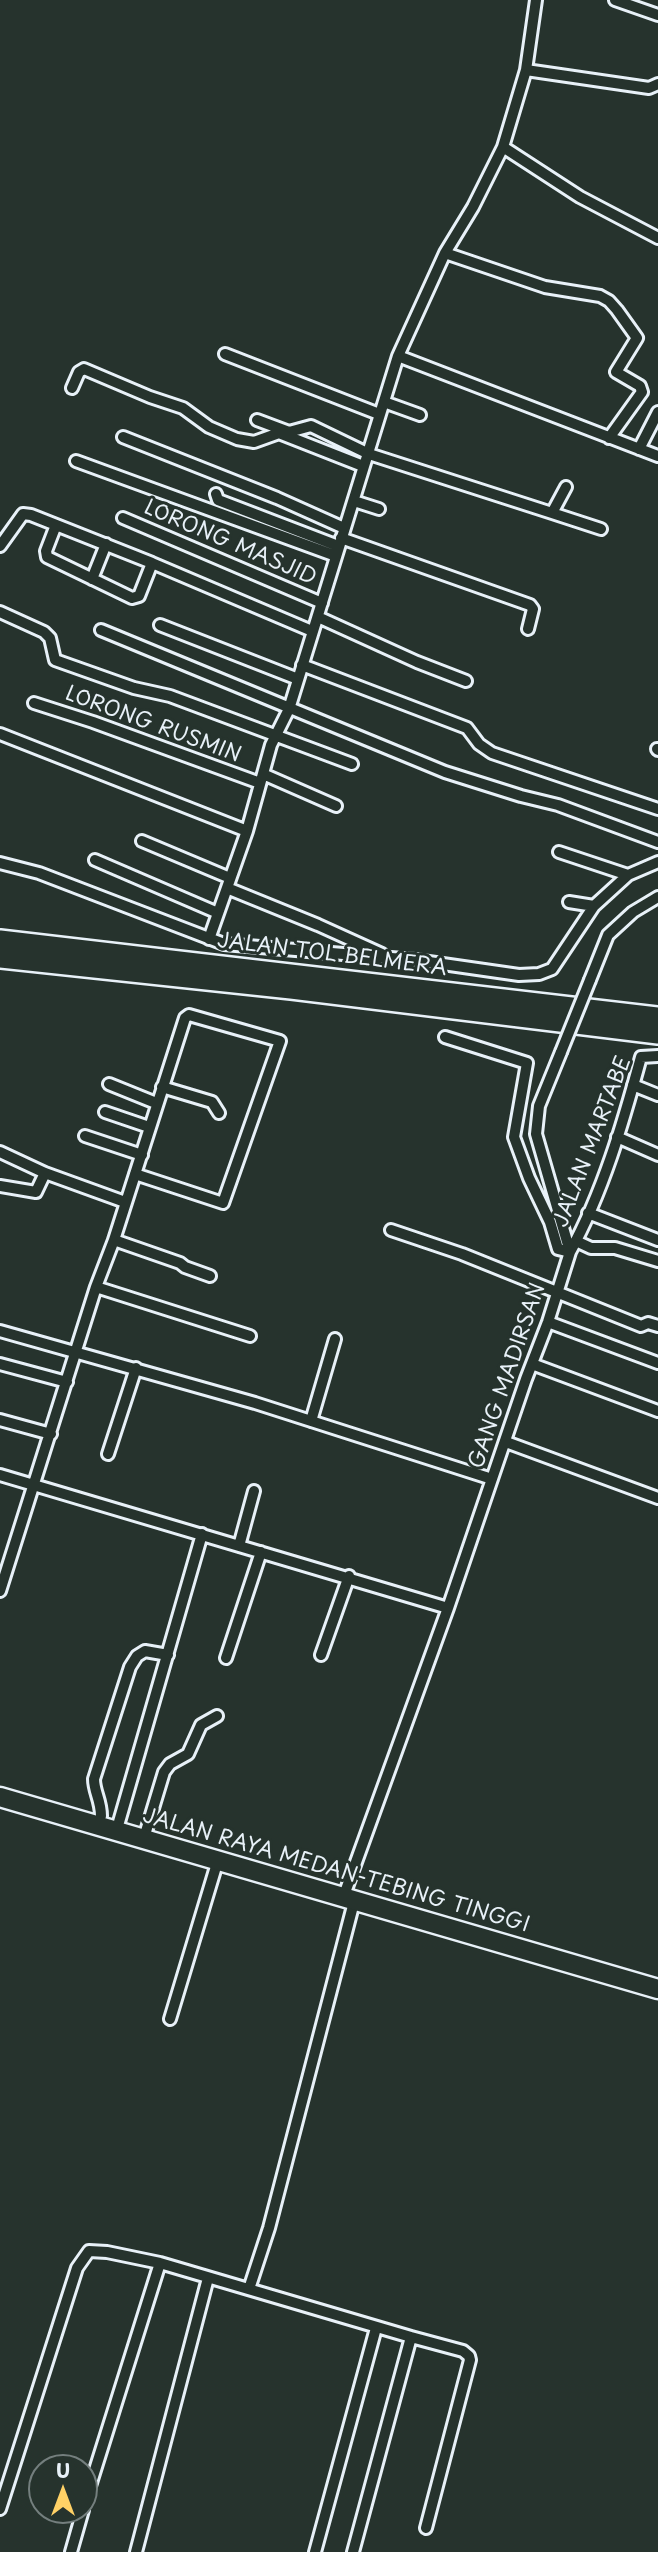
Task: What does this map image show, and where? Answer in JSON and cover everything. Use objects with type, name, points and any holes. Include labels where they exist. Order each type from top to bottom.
[{"type":"highway","name":"JALAN TOL BELMERA","points":[[0,940],[658,1017]]},
{"type":"highway","name":"JALAN TOL BELMERA","points":[[0,958],[278,987],[658,1034]]},
{"type":"highway","name":"JALAN RAYA MEDAN-TEBING TINGGI","points":[[0,1787],[119,1822],[218,1860],[658,1977]]},
{"type":"highway","name":"JALAN RAYA MEDAN-TEBING TINGGI","points":[[0,1797],[146,1834],[658,1989]]},
{"type":"street","points":[[209,939],[247,831],[276,735],[289,709],[398,356],[445,253],[503,147],[526,70],[536,0]]},
{"type":"street","points":[[615,0],[658,15]]},
{"type":"street","points":[[526,70],[649,88],[658,84]]},
{"type":"street","points":[[503,147],[580,197],[658,238]]},
{"type":"street","points":[[445,253],[545,287],[579,295],[600,296],[617,310],[636,338],[617,369],[617,375],[642,388],[609,438]]},
{"type":"street","points":[[225,354],[379,414]]},
{"type":"street","points":[[398,356],[658,456]]},
{"type":"street","points":[[72,388],[79,372],[84,369],[183,408],[209,427],[237,439],[254,442],[279,433],[363,466]]},
{"type":"street","points":[[384,402],[420,415]]},
{"type":"street","points":[[639,449],[658,412]]},
{"type":"street","points":[[257,420],[289,432],[311,426],[369,454],[601,529]]},
{"type":"street","points":[[123,437],[277,498],[340,542]]},
{"type":"street","points":[[76,461],[340,542]]},
{"type":"street","points":[[552,513],[566,487]]},
{"type":"street","points":[[216,494],[218,500],[530,605],[533,609],[528,629]]},
{"type":"street","points":[[354,501],[379,509]]},
{"type":"street","points":[[0,546],[23,514],[31,515],[152,563],[312,632]]},
{"type":"street","name":"LORONG MASJID","points":[[123,518],[323,603]]},
{"type":"street","points":[[56,525],[46,551],[47,557],[136,598],[152,563]]},
{"type":"street","points":[[92,579],[106,544]]},
{"type":"street","points":[[0,612],[44,632],[50,638],[55,660],[134,688],[170,696],[352,764]]},
{"type":"street","points":[[318,617],[466,681]]},
{"type":"street","points":[[160,625],[298,679]]},
{"type":"street","points":[[101,630],[245,687],[289,709],[471,780],[558,805],[658,842]]},
{"type":"street","points":[[302,665],[467,729],[479,744],[492,753],[658,809]]},
{"type":"street","name":"LORONG RUSMIN","points":[[34,703],[336,806]]},
{"type":"street","points":[[0,734],[247,831]]},
{"type":"street","points":[[142,841],[389,957]]},
{"type":"street","points":[[559,852],[628,875]]},
{"type":"street","points":[[95,860],[218,913]]},
{"type":"street","points":[[0,863],[39,873],[224,944],[389,957],[519,975],[539,974],[552,968],[594,906],[628,875],[658,862]]},
{"type":"street","points":[[570,1252],[536,1134],[539,1107],[608,935],[633,912],[658,897]]},
{"type":"street","points":[[569,902],[594,906]]},
{"type":"street","points":[[0,1591],[185,1018],[190,1015],[280,1041],[223,1203],[135,1174]]},
{"type":"street","name":"JALAN MARTABE","points":[[445,1037],[527,1063],[514,1137],[529,1178],[550,1222],[558,1249],[570,1252],[617,1137],[641,1057],[658,1056]]},
{"type":"street","points":[[109,1084],[156,1103]]},
{"type":"street","points":[[633,1085],[658,1095]]},
{"type":"street","points":[[162,1087],[212,1102],[219,1113]]},
{"type":"street","points":[[105,1112],[149,1128]]},
{"type":"street","points":[[85,1136],[142,1155]]},
{"type":"street","points":[[617,1137],[658,1155]]},
{"type":"street","points":[[0,1152],[125,1202]]},
{"type":"street","points":[[0,1186],[36,1192],[45,1172]]},
{"type":"street","points":[[588,1213],[658,1240]]},
{"type":"street","points":[[391,1230],[462,1254],[640,1326],[650,1323],[658,1326]]},
{"type":"street","points":[[114,1240],[210,1276]]},
{"type":"street","points":[[576,1241],[591,1248],[615,1248],[658,1261]]},
{"type":"street","name":"GANG MADIRSAN","points":[[249,2289],[268,2228],[348,1896],[570,1252]]},
{"type":"street","points":[[96,1287],[250,1336]]},
{"type":"street","points":[[548,1322],[658,1363]]},
{"type":"street","points":[[0,1331],[136,1368],[492,1479]]},
{"type":"street","points":[[310,1421],[335,1339]]},
{"type":"street","points":[[0,1364],[67,1382]]},
{"type":"street","points":[[532,1364],[658,1411]]},
{"type":"street","points":[[108,1454],[136,1368]]},
{"type":"street","points":[[0,1420],[51,1434]]},
{"type":"street","points":[[506,1442],[658,1498]]},
{"type":"street","points":[[0,1475],[448,1608]]},
{"type":"street","points":[[239,1546],[254,1491]]},
{"type":"street","points":[[119,1822],[202,1534]]},
{"type":"street","points":[[226,1658],[261,1552]]},
{"type":"street","points":[[321,1655],[349,1577]]},
{"type":"street","points":[[101,1816],[100,1797],[94,1786],[94,1779],[130,1667],[137,1656],[145,1651],[168,1656]]},
{"type":"street","points":[[146,1834],[164,1772],[170,1764],[188,1754],[201,1724],[217,1716]]},
{"type":"street","points":[[170,2019],[218,1860]]},
{"type":"street","points":[[0,2509],[82,2258],[89,2251],[160,2263],[376,2328],[463,2351],[470,2360],[426,2528]]},
{"type":"street","points":[[98,2460],[160,2263]]},
{"type":"street","points":[[136,2552],[208,2278]]},
{"type":"street","points":[[315,2552],[376,2328]]},
{"type":"street","points":[[353,2552],[411,2337]]},
{"type":"street","points":[[71,2552],[79,2524]]}]
